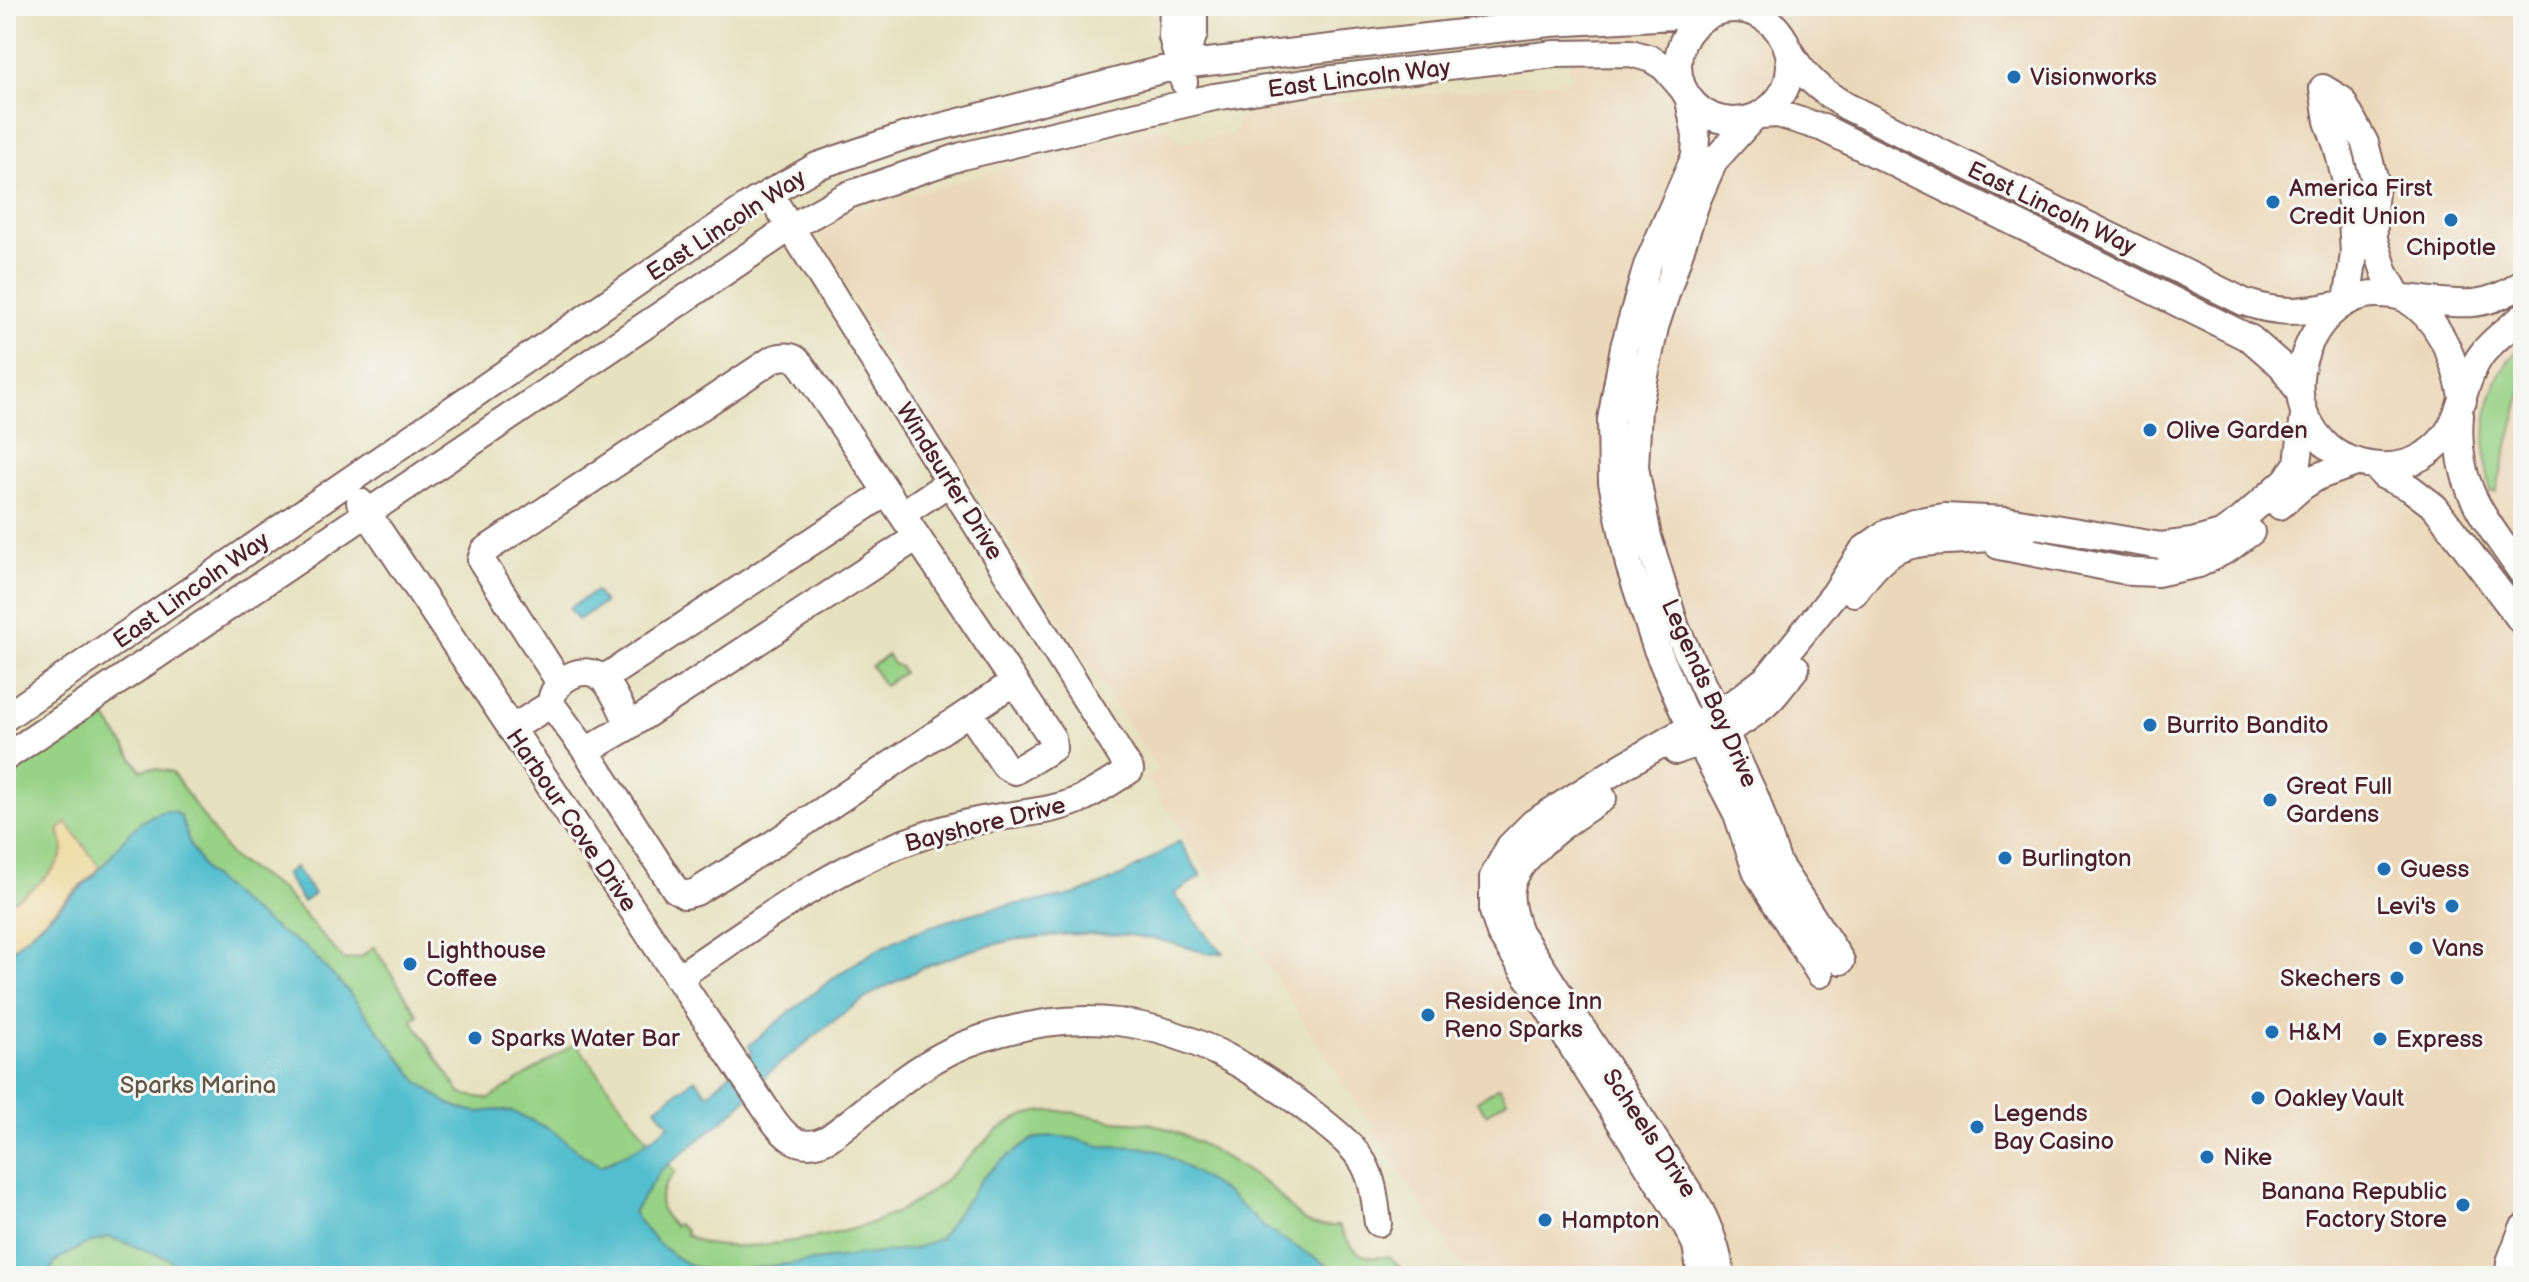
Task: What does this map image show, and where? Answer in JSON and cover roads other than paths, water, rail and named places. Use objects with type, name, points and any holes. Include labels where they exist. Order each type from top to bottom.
[{"type":"street","points":[[1173,6],[1172,37],[1188,102]]},
{"type":"street","points":[[1181,65],[1194,34],[1194,6]]},
{"type":"street","points":[[1739,9],[1760,15],[1777,29],[1787,47],[1790,61],[1786,87],[1779,98],[1757,116],[1735,121],[1715,118],[1696,107],[1686,94],[1677,67],[1681,46],[1692,28],[1709,14],[1739,9]]},
{"type":"street","name":"East Lincoln Way","points":[[6,717],[769,193],[817,166],[905,136],[1181,65],[1550,23],[1709,14]]},
{"type":"street","name":"East Lincoln Way","points":[[1787,47],[1800,70],[1818,89],[1846,106],[2244,302],[2285,313],[2345,303]]},
{"type":"street","name":"East Lincoln Way","points":[[6,757],[791,227],[848,195],[962,156],[1188,102],[1324,80],[1555,54],[1631,53],[1664,67],[1686,94]]},
{"type":"street","points":[[2345,303],[2354,254],[2351,202],[2328,121],[2323,88],[2341,99],[2365,143],[2376,185],[2374,239],[2385,273],[2401,297],[2422,313],[2440,335],[2456,365],[2462,404],[2461,463],[2469,491],[2523,574]]},
{"type":"street","name":"Legends Bay Drive","points":[[1686,94],[1696,136],[1695,156],[1647,266],[1624,347],[1611,420],[1612,482],[1629,565],[1656,647],[1694,733],[1768,868]]},
{"type":"street","name":"East Lincoln Way","points":[[1757,116],[1778,114],[1823,128],[2251,339],[2282,366],[2302,404]]},
{"type":"street","name":"Legends Bay Drive","points":[[1757,116],[1714,161],[1697,200],[1655,327],[1637,423],[1635,467],[1648,537],[1676,628],[1756,799],[1768,868]]},
{"type":"street","name":"Windsurfer Drive","points":[[769,193],[1130,770]]},
{"type":"street","points":[[1916,532],[1944,517],[2007,520],[2161,546],[2221,534],[2263,502],[2298,463],[2302,404],[2300,367],[2310,340],[2345,303],[2366,294],[2469,304],[2490,302],[2523,283]]},
{"type":"street","points":[[1701,1276],[1696,1245],[1617,1102],[1559,1011],[1544,1005],[1500,933],[1493,911],[1493,877],[1510,846],[1533,823],[1625,765],[1720,723],[1738,700],[1767,678],[1835,593],[1863,550],[1885,534],[1916,532],[1968,540],[2132,572],[2157,573],[2199,564],[2228,549],[2319,476],[2366,465],[2392,466],[2421,457],[2447,434],[2479,359],[2523,317]]},
{"type":"street","points":[[969,712],[1005,766],[1015,771],[1053,748],[1052,738],[795,358],[785,355],[773,359],[484,551],[481,560],[586,751],[675,889],[685,895],[696,892],[767,848],[969,712],[1014,682]]},
{"type":"street","points":[[2302,404],[2315,434],[2337,454],[2366,465],[2420,494],[2442,513],[2523,623]]},
{"type":"street","name":"Harbour Cove Drive","points":[[347,482],[784,1135],[808,1145],[819,1143],[903,1078],[970,1042],[1047,1023],[1116,1022],[1165,1032],[1224,1055],[1271,1082],[1301,1104],[1343,1138],[1363,1162],[1373,1186],[1378,1223]]},
{"type":"street","points":[[902,514],[950,482]]},
{"type":"street","points":[[603,679],[887,492]]},
{"type":"street","points":[[1968,540],[2003,535],[2071,547],[2099,536]]},
{"type":"street","points":[[586,751],[917,537]]},
{"type":"street","points":[[511,729],[579,672],[603,679],[629,726]]},
{"type":"street","name":"Scheels Drive","points":[[1694,733],[1670,754],[1550,835],[1522,861],[1515,872],[1511,893],[1512,915],[1617,1102],[1698,1206],[1718,1253],[1721,1276]]},
{"type":"street","name":"Bayshore Drive","points":[[677,978],[820,883],[860,861],[945,829],[1082,799],[1130,770]]},
{"type":"street","points":[[1768,868],[1830,968]]},
{"type":"street","points":[[2509,1276],[2510,1262],[2523,1228]]},
{"type":"water","points":[[596,591],[604,603],[578,620],[569,608]]},
{"type":"water","name":"Sparks Marina","points":[[165,811],[175,812],[181,817],[190,845],[206,872],[246,907],[305,947],[348,991],[419,1082],[447,1103],[462,1109],[514,1112],[554,1132],[601,1166],[641,1146],[669,1125],[656,1108],[695,1079],[708,1094],[752,1053],[749,1045],[866,956],[910,934],[953,919],[998,907],[1064,897],[1095,887],[1138,867],[1179,841],[1201,876],[1174,894],[1224,953],[1211,954],[1128,935],[1070,934],[1013,940],[924,967],[877,991],[845,1012],[767,1074],[737,1109],[661,1170],[633,1212],[646,1230],[673,1255],[708,1271],[913,1249],[939,1239],[980,1181],[996,1165],[1033,1139],[1050,1136],[1100,1146],[1141,1147],[1162,1152],[1228,1194],[1265,1228],[1345,1276],[196,1276],[165,1257],[109,1237],[86,1244],[57,1260],[46,1276],[6,1276],[6,955],[87,882],[135,827]]},
{"type":"water","points":[[295,867],[314,894],[303,902],[285,874]]},
{"type":"place","name":"Visionworks","points":[[2014,77]]},
{"type":"place","name":"America First Credit Union","points":[[2273,202]]},
{"type":"place","name":"Chipotle","points":[[2451,220]]},
{"type":"place","name":"Olive Garden","points":[[2150,430]]},
{"type":"place","name":"Burrito Bandito","points":[[2150,725]]},
{"type":"place","name":"Great Full Gardens","points":[[2270,800]]},
{"type":"place","name":"Burlington","points":[[2005,858]]},
{"type":"place","name":"Guess","points":[[2384,869]]},
{"type":"place","name":"Levi's","points":[[2452,906]]},
{"type":"place","name":"Vans","points":[[2416,948]]},
{"type":"place","name":"Lighthouse Coffee","points":[[410,964]]},
{"type":"place","name":"Skechers","points":[[2397,978]]},
{"type":"place","name":"Residence Inn Reno Sparks","points":[[1428,1015]]},
{"type":"place","name":"H&M","points":[[2272,1032]]},
{"type":"place","name":"Sparks Water Bar","points":[[475,1038]]},
{"type":"place","name":"Express","points":[[2380,1039]]},
{"type":"place","name":"Oakley Vault","points":[[2258,1098]]},
{"type":"place","name":"Legends Bay Casino","points":[[1977,1127]]},
{"type":"place","name":"Nike","points":[[2207,1157]]},
{"type":"place","name":"Banana Republic Factory Store","points":[[2463,1205]]},
{"type":"place","name":"Hampton","points":[[1545,1220]]}]
